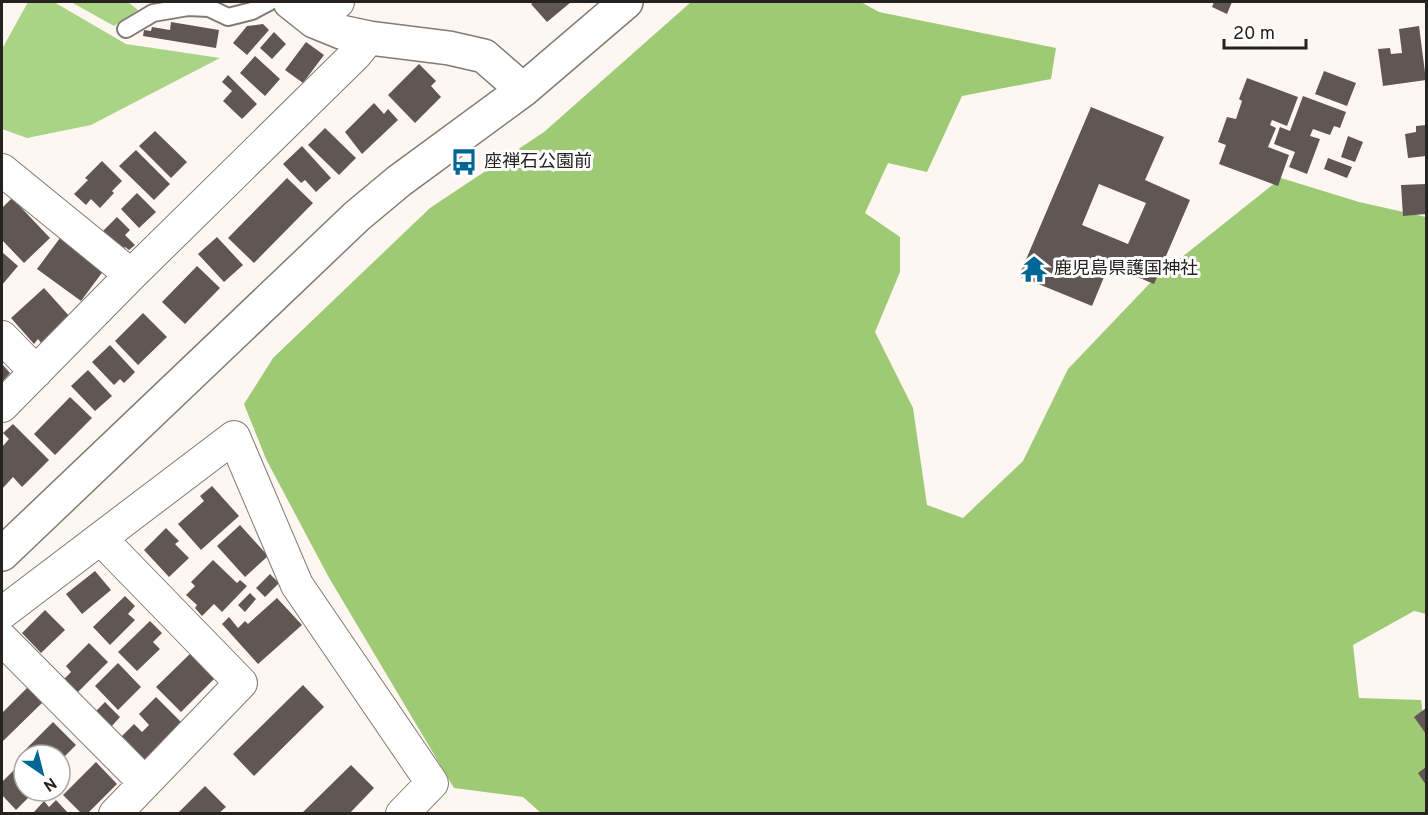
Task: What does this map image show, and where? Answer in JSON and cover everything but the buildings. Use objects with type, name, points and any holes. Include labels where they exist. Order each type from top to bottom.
[{"type":"street","points":[[7,538],[357,216],[399,181],[523,90],[626,2]]},
{"type":"street","points":[[314,8],[341,32],[369,38],[449,48],[484,56],[523,90]]},
{"type":"street","points":[[2,406],[131,275],[348,63],[369,38]]},
{"type":"street","points":[[2,170],[131,275]]},
{"type":"street","points":[[2,337],[36,372]]},
{"type":"street","points":[[2,613],[234,437],[297,585],[432,783],[402,813]]},
{"type":"street","points":[[101,539],[242,683],[115,813]]},
{"type":"street","points":[[2,639],[145,783]]},
{"type":"lane","points":[[126,30],[153,13],[188,7],[209,8],[228,17],[252,11],[269,2]]},
{"type":"green space","points":[[28,2],[54,2],[126,44],[220,58],[91,125],[27,138],[2,129],[2,49]]},
{"type":"green space","points":[[71,2],[128,2],[138,10],[114,26]]},
{"type":"green space","points":[[691,2],[861,2],[879,12],[1056,48],[1051,79],[962,96],[927,172],[888,163],[865,213],[900,237],[900,272],[875,332],[913,408],[927,505],[963,518],[1023,461],[1068,369],[1152,281],[1281,178],[1359,202],[1426,217],[1426,614],[1414,611],[1353,645],[1359,698],[1421,700],[1426,740],[1426,813],[542,814],[523,797],[454,788],[328,576],[266,459],[244,404],[273,358],[430,208],[544,132]]},
{"type":"place","name":"座禅石公園前","points":[[464,162]]},
{"type":"place","name":"鹿児島県護国神社","points":[[1034,269]]}]
